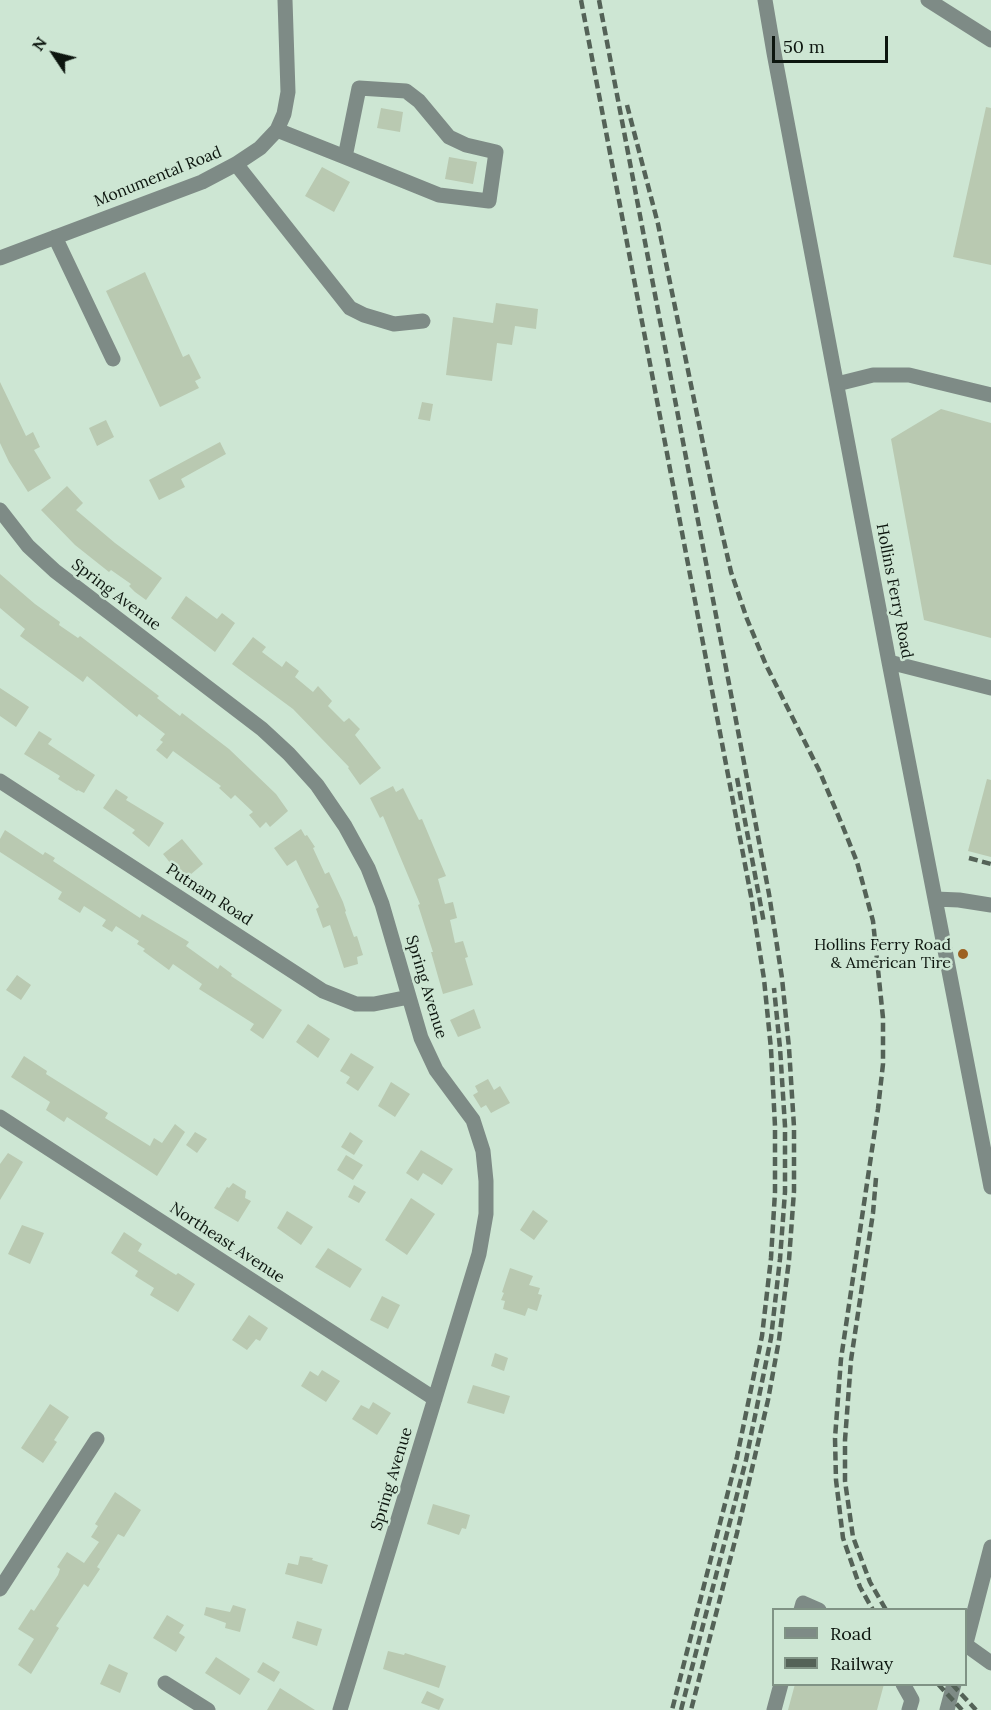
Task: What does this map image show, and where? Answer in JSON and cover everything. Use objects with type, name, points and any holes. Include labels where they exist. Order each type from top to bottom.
[{"type":"street","name":"Hollins Ferry Road","points":[[765,0],[889,662],[991,1187]]},
{"type":"street","points":[[928,0],[991,40]]},
{"type":"street","name":"Monumental Road","points":[[0,258],[202,182],[260,148],[277,130],[284,114],[288,92],[285,7]]},
{"type":"street","points":[[277,130],[439,195],[489,201],[495,152],[466,145],[448,137],[419,101],[406,91],[359,88],[345,157]]},
{"type":"street","points":[[236,164],[350,308],[394,324],[423,321]]},
{"type":"street","points":[[55,237],[113,359]]},
{"type":"street","points":[[837,384],[873,375],[909,375],[991,395]]},
{"type":"street","name":"Spring Avenue","points":[[0,510],[28,546],[55,571],[262,729],[317,785],[345,826],[368,868],[382,904],[421,1038],[436,1070],[473,1120],[483,1151],[486,1214],[479,1254],[339,1710]]},
{"type":"street","points":[[889,662],[991,688]]},
{"type":"street","name":"Putnam Road","points":[[0,781],[323,991],[356,1004],[374,1004],[409,997]]},
{"type":"street","points":[[935,899],[991,905]]},
{"type":"street","name":"Northeast Avenue","points":[[0,1117],[435,1399]]},
{"type":"street","points":[[0,1589],[97,1439]]},
{"type":"street","points":[[967,1640],[991,1547]]},
{"type":"street","points":[[802,1608],[803,1603],[814,1608]]},
{"type":"street","points":[[967,1645],[991,1663]]},
{"type":"street","points":[[165,1683],[208,1710]]},
{"type":"street","points":[[774,1710],[780,1686]]},
{"type":"street","points":[[904,1686],[912,1700],[909,1710]]},
{"type":"street","points":[[947,1710],[953,1686]]},
{"type":"building","points":[[986,107],[991,108],[991,265],[953,257]]},
{"type":"building","points":[[381,108],[403,112],[400,132],[377,128]]},
{"type":"building","points":[[449,157],[477,162],[473,184],[445,179]]},
{"type":"building","points":[[322,167],[350,182],[334,212],[305,196]]},
{"type":"building","points":[[145,272],[183,357],[189,354],[201,378],[195,381],[199,388],[160,407],[106,291]]},
{"type":"building","points":[[496,303],[538,309],[536,329],[515,326],[512,345],[497,343],[492,381],[446,375],[453,317],[493,323]]},
{"type":"building","points":[[0,382],[26,436],[33,432],[40,447],[34,450],[51,478],[28,492],[0,443]]},
{"type":"building","points":[[422,402],[433,404],[430,421],[418,419]]},
{"type":"building","points":[[941,409],[991,423],[991,638],[924,620],[891,439]]},
{"type":"building","points":[[106,420],[114,437],[97,446],[89,428]]},
{"type":"building","points":[[220,442],[226,454],[181,479],[185,487],[159,500],[149,480]]},
{"type":"building","points":[[67,486],[83,503],[76,510],[162,578],[146,600],[129,586],[131,584],[111,570],[109,572],[75,545],[41,510]]},
{"type":"building","points":[[0,574],[60,622],[59,625],[78,638],[80,636],[159,696],[157,698],[180,716],[182,713],[229,749],[276,794],[288,811],[270,827],[266,822],[260,828],[249,815],[253,812],[235,795],[231,799],[219,788],[221,786],[173,751],[167,759],[156,750],[163,742],[160,740],[165,734],[139,714],[137,717],[87,676],[83,682],[20,636],[25,629],[0,608]]},
{"type":"building","points":[[186,596],[217,619],[222,613],[235,623],[215,652],[171,618]]},
{"type":"building","points":[[253,637],[266,647],[262,652],[282,667],[286,661],[299,671],[295,677],[313,692],[318,686],[332,701],[328,706],[344,722],[349,718],[360,729],[355,735],[381,768],[360,785],[349,767],[293,709],[232,664]]},
{"type":"building","points":[[0,688],[29,707],[16,727],[0,716]]},
{"type":"building","points":[[39,731],[52,739],[48,744],[95,775],[84,793],[58,779],[60,776],[24,754]]},
{"type":"building","points":[[987,779],[991,780],[991,857],[968,851]]},
{"type":"building","points":[[393,786],[396,792],[403,788],[419,820],[422,819],[446,876],[438,879],[445,904],[453,902],[457,918],[450,920],[455,943],[463,941],[468,957],[465,958],[473,985],[443,994],[418,905],[420,904],[383,816],[380,818],[370,798]]},
{"type":"building","points":[[116,789],[128,797],[126,800],[164,823],[149,847],[132,833],[135,830],[103,808]]},
{"type":"building","points":[[301,829],[315,847],[313,848],[325,874],[329,872],[343,902],[354,937],[357,936],[363,955],[357,957],[358,964],[344,968],[330,925],[323,928],[316,909],[319,907],[296,860],[287,866],[274,848]]},
{"type":"building","points":[[5,830],[43,855],[45,852],[55,858],[53,861],[140,918],[142,914],[189,942],[186,946],[218,969],[220,965],[232,974],[231,976],[282,1010],[263,1039],[250,1030],[254,1024],[199,989],[202,984],[173,964],[169,970],[143,951],[145,949],[137,944],[139,941],[116,926],[112,932],[102,926],[106,920],[84,906],[80,913],[58,899],[62,892],[0,852],[0,839]]},
{"type":"building","points":[[182,839],[203,864],[184,880],[163,854]]},
{"type":"building","points":[[17,975],[31,985],[21,1000],[6,990]]},
{"type":"building","points":[[474,1009],[481,1028],[458,1037],[450,1020]]},
{"type":"building","points":[[308,1024],[330,1039],[318,1058],[296,1042]]},
{"type":"building","points":[[351,1053],[374,1067],[358,1091],[346,1083],[350,1077],[340,1071]]},
{"type":"building","points":[[24,1056],[47,1071],[46,1074],[108,1113],[105,1118],[150,1146],[154,1138],[162,1143],[175,1124],[185,1132],[157,1176],[67,1117],[64,1122],[46,1110],[50,1102],[11,1077]]},
{"type":"building","points":[[488,1079],[494,1090],[500,1086],[510,1103],[491,1113],[486,1105],[481,1108],[473,1095],[478,1092],[475,1086]]},
{"type":"building","points":[[391,1082],[410,1094],[395,1117],[378,1106]]},
{"type":"building","points":[[195,1132],[207,1139],[197,1153],[186,1145]]},
{"type":"building","points":[[350,1132],[363,1141],[354,1155],[341,1147]]},
{"type":"building","points":[[421,1150],[453,1169],[442,1185],[423,1173],[418,1181],[406,1173]]},
{"type":"building","points":[[8,1153],[23,1162],[0,1200],[0,1164]]},
{"type":"building","points":[[346,1155],[363,1165],[353,1180],[337,1170]]},
{"type":"building","points":[[233,1183],[246,1191],[245,1198],[251,1201],[238,1222],[214,1208],[227,1187],[229,1188]]},
{"type":"building","points":[[354,1185],[366,1192],[359,1203],[348,1197]]},
{"type":"building","points":[[411,1198],[435,1214],[407,1255],[385,1240]]},
{"type":"building","points":[[533,1210],[548,1221],[534,1240],[520,1230]]},
{"type":"building","points":[[287,1211],[313,1227],[301,1245],[277,1228]]},
{"type":"building","points":[[22,1225],[44,1233],[30,1264],[8,1254]]},
{"type":"building","points":[[124,1232],[142,1244],[138,1251],[195,1284],[178,1312],[150,1295],[154,1288],[135,1276],[138,1271],[111,1253]]},
{"type":"building","points":[[328,1248],[362,1269],[350,1288],[315,1267]]},
{"type":"building","points":[[510,1268],[533,1276],[529,1285],[540,1288],[538,1294],[542,1295],[537,1311],[528,1308],[525,1316],[503,1309],[505,1301],[501,1300],[504,1293],[502,1292]]},
{"type":"building","points":[[382,1296],[400,1305],[388,1329],[370,1320]]},
{"type":"building","points":[[249,1315],[268,1328],[260,1341],[256,1339],[247,1350],[232,1340]]},
{"type":"building","points":[[495,1353],[508,1358],[504,1371],[491,1366]]},
{"type":"building","points":[[322,1370],[340,1381],[326,1402],[301,1386],[310,1371],[318,1376]]},
{"type":"building","points":[[473,1385],[510,1396],[504,1414],[467,1403]]},
{"type":"building","points":[[373,1402],[391,1413],[377,1435],[352,1419],[361,1405],[369,1409]]},
{"type":"building","points":[[50,1404],[69,1417],[54,1440],[57,1442],[43,1463],[21,1448]]},
{"type":"building","points":[[115,1492],[141,1510],[124,1537],[118,1534],[97,1567],[100,1569],[88,1587],[84,1584],[56,1626],[59,1628],[31,1674],[18,1665],[34,1639],[18,1629],[31,1609],[34,1611],[58,1575],[60,1569],[57,1567],[67,1552],[84,1563],[99,1542],[91,1537],[98,1526],[95,1524]]},
{"type":"building","points":[[433,1504],[470,1515],[466,1529],[462,1528],[459,1535],[427,1524]]},
{"type":"building","points":[[300,1556],[313,1558],[312,1560],[328,1565],[322,1584],[285,1574],[288,1563],[298,1565]]},
{"type":"building","points":[[233,1605],[246,1609],[240,1632],[225,1628],[226,1623],[204,1615],[206,1607],[230,1612]]},
{"type":"building","points":[[167,1615],[184,1625],[179,1633],[185,1637],[176,1652],[153,1638]]},
{"type":"building","points":[[297,1621],[322,1629],[317,1646],[292,1638]]},
{"type":"building","points":[[388,1651],[404,1655],[405,1653],[446,1666],[439,1688],[383,1669]]},
{"type":"building","points":[[216,1657],[250,1679],[240,1695],[205,1673]]},
{"type":"building","points":[[263,1662],[280,1672],[274,1682],[257,1672]]},
{"type":"building","points":[[109,1664],[128,1673],[120,1693],[100,1684]]},
{"type":"building","points":[[794,1686],[883,1686],[877,1710],[788,1710]]},
{"type":"building","points":[[280,1688],[315,1710],[267,1710]]},
{"type":"building","points":[[427,1691],[444,1699],[439,1710],[421,1703]]},
{"type":"railway","points":[[581,0],[751,896],[764,979],[771,1049],[775,1126],[775,1192],[771,1258],[762,1336],[737,1457],[672,1710]]},
{"type":"railway","points":[[599,0],[769,894],[782,978],[794,1127],[794,1191],[789,1260],[779,1340],[768,1400],[737,1533],[691,1710]]},
{"type":"railway","points":[[627,105],[658,224],[731,572],[766,665],[819,770],[843,827],[857,862],[873,921],[883,1018],[883,1064],[841,1359],[835,1438],[836,1480],[843,1538],[860,1587],[872,1608]]},
{"type":"railway","points":[[737,778],[764,923]]},
{"type":"railway","points":[[969,858],[991,864]]},
{"type":"railway","points":[[681,1710],[746,1460],[771,1338],[785,1192],[785,1126],[774,988]]},
{"type":"railway","points":[[876,1178],[851,1360],[845,1440],[845,1481],[853,1537],[870,1582],[885,1608]]},
{"type":"railway","points":[[940,1686],[962,1710]]},
{"type":"railway","points":[[954,1686],[976,1710]]},
{"type":"place","name":"Hollins Ferry Road & American Tire","points":[[963,954]]}]
